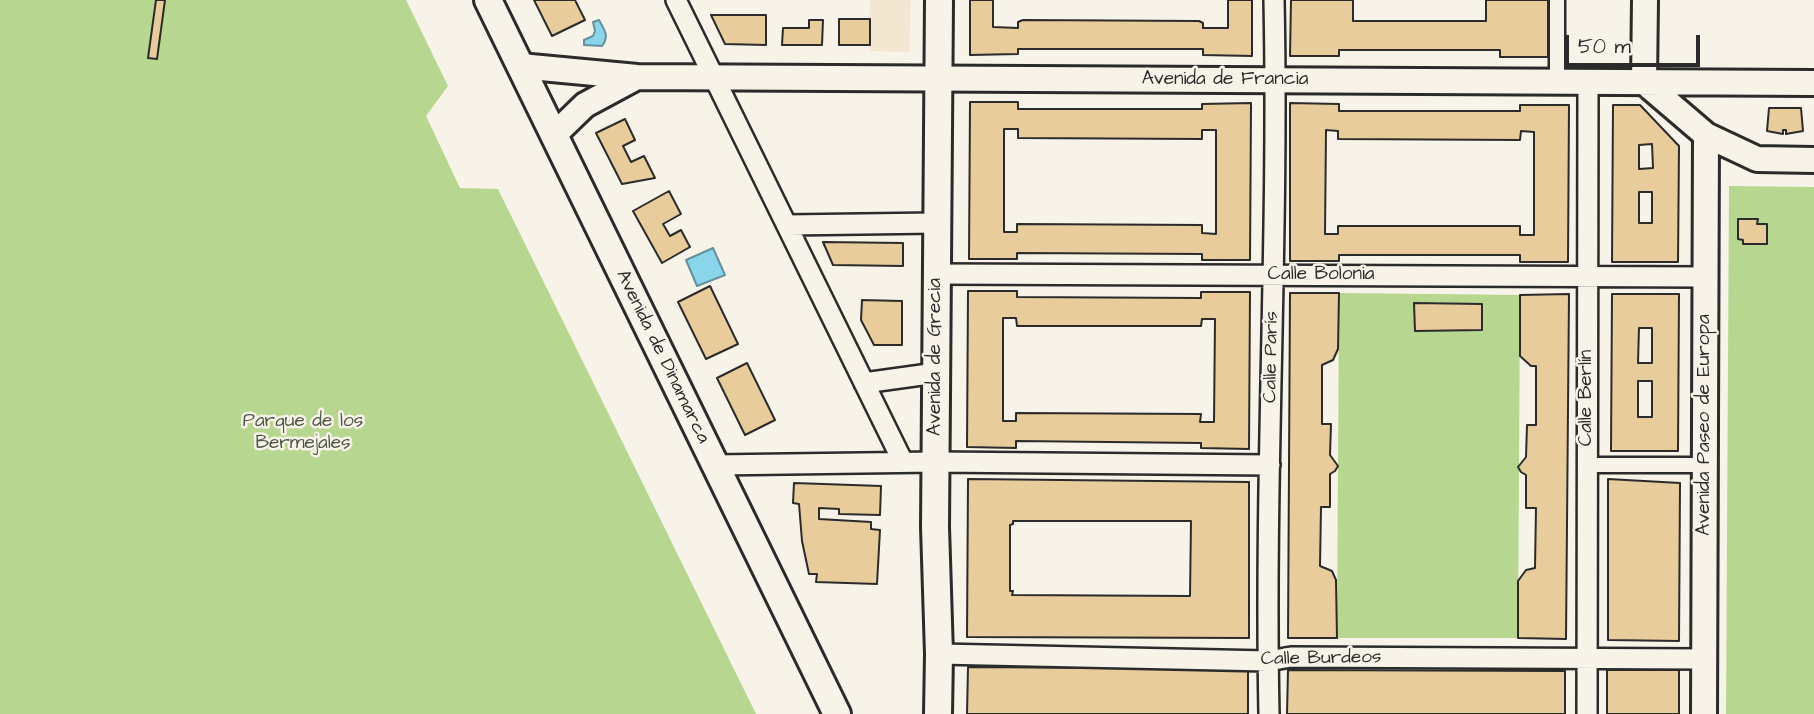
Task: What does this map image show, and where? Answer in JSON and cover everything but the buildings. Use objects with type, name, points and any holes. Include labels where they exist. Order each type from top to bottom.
[{"type":"main road","name":"Avenida de Dinamarca","points":[[488,0],[837,714]]},
{"type":"main road","name":"Avenida de Grecia","points":[[938,714],[935,462],[939,0]]},
{"type":"street","points":[[677,0],[903,462]]},
{"type":"street","name":"Calle París","points":[[1269,714],[1276,80],[1274,0]]},
{"type":"street","points":[[1557,0],[1557,81]]},
{"type":"street","points":[[1645,0],[1644,82],[1706,135],[1757,159],[1814,160]]},
{"type":"street","name":"Avenida de Francia","points":[[520,66],[637,77],[1814,83]]},
{"type":"street","points":[[554,135],[585,105],[593,92],[590,80],[582,72]]},
{"type":"street","points":[[585,105],[637,77]]},
{"type":"street","name":"Calle Berlín","points":[[1587,714],[1588,82]]},
{"type":"street","name":"Avenida Paseo de Europa","points":[[1704,714],[1706,135]]},
{"type":"street","points":[[787,225],[936,223]]},
{"type":"street","name":"Calle Bolonia","points":[[936,274],[1706,277]]},
{"type":"street","points":[[864,383],[936,373]]},
{"type":"street","points":[[714,466],[903,462],[1270,465]]},
{"type":"street","points":[[1587,465],[1705,465]]},
{"type":"street","name":"Calle Burdeos","points":[[939,654],[1268,661],[1291,657],[1703,659]]},
{"type":"shaded area","points":[[870,0],[911,0],[909,52],[869,51]]},
{"type":"green space","name":"Parque de los Bermejales","points":[[0,0],[406,0],[448,86],[426,116],[460,188],[498,189],[756,714],[0,714]]},
{"type":"green space","points":[[1729,186],[1814,187],[1814,714],[1726,714]]},
{"type":"green space","points":[[1339,293],[1520,295],[1518,638],[1337,638]]},
{"type":"water","points":[[599,20],[606,39],[602,46],[584,45],[584,40],[593,36],[595,31],[593,22]]},
{"type":"water","points":[[713,248],[725,275],[697,286],[686,260]]}]
